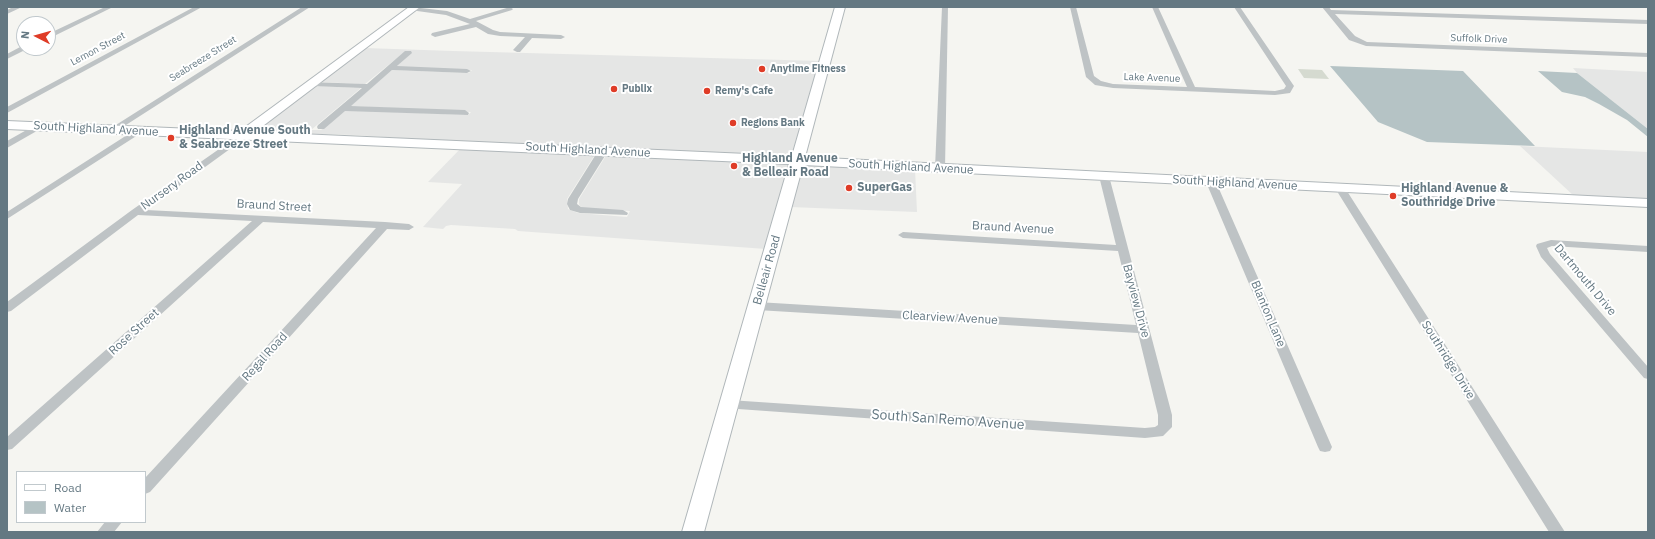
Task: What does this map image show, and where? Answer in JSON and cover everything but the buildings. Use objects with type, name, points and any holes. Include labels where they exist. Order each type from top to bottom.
[{"type":"street","points":[[7,12],[19,7]]},
{"type":"street","points":[[56,33],[110,7]]},
{"type":"street","name":"Lemon Street","points":[[7,110],[199,7]]},
{"type":"street","name":"Seabreeze Street","points":[[112,130],[307,7]]},
{"type":"street","name":"Belleair Road","points":[[693,532],[840,7]]},
{"type":"street","points":[[940,168],[945,7]]},
{"type":"street","name":"Lake Avenue","points":[[1073,7],[1090,77],[1098,83],[1113,86],[1275,93],[1287,91],[1290,86],[1237,7]]},
{"type":"street","points":[[1155,7],[1192,89]]},
{"type":"street","points":[[413,8],[440,11],[478,24],[491,32],[500,34],[561,37]]},
{"type":"street","name":"Nursery Road","points":[[7,308],[136,212],[242,136],[413,8]]},
{"type":"street","points":[[1327,9],[1648,22]]},
{"type":"street","name":"Suffolk Drive","points":[[1327,9],[1352,38],[1366,44],[1648,55]]},
{"type":"street","points":[[470,21],[510,10]]},
{"type":"street","points":[[435,35],[478,24]]},
{"type":"street","points":[[517,50],[530,36]]},
{"type":"street","points":[[7,57],[16,52]]},
{"type":"street","points":[[321,127],[408,53]]},
{"type":"street","points":[[390,68],[467,71]]},
{"type":"street","points":[[312,84],[369,86]]},
{"type":"street","points":[[344,108],[464,113]]},
{"type":"street","name":"South Highland Avenue","points":[[7,125],[603,151],[1648,203]]},
{"type":"street","points":[[7,145],[39,126]]},
{"type":"street","points":[[7,216],[138,131]]},
{"type":"street","points":[[603,151],[573,199],[572,204],[574,208],[580,210],[623,214]]},
{"type":"street","name":"Bayview Drive","points":[[1104,176],[1165,415],[1165,427]]},
{"type":"street","name":"Blanton Lane","points":[[1211,182],[1325,447]]},
{"type":"street","name":"Southridge Drive","points":[[1340,188],[1557,532]]},
{"type":"street","name":"Braund Street","points":[[136,212],[410,227]]},
{"type":"street","name":"Rose Street","points":[[7,446],[262,218]]},
{"type":"street","name":"Regal Road","points":[[146,487],[385,225]]},
{"type":"street","name":"Braund Avenue","points":[[903,235],[1122,248]]},
{"type":"street","name":"Dartmouth Drive","points":[[1648,248],[1551,243],[1541,246],[1545,255],[1648,375]]},
{"type":"street","name":"Clearview Avenue","points":[[756,306],[1143,329]]},
{"type":"street","name":"South San Remo Avenue","points":[[729,405],[1146,433],[1158,432],[1165,427]]},
{"type":"street","points":[[104,532],[113,523]]},
{"type":"shaded area","points":[[365,48],[821,61],[792,158],[444,141],[355,135],[253,132],[314,86],[361,88],[311,130],[321,130],[345,110],[468,115],[471,112],[350,106],[392,70],[469,73],[472,70],[396,67],[410,54],[402,54],[365,84],[319,82]]},
{"type":"shaded area","points":[[1573,68],[1648,72],[1648,129],[1577,73]]},
{"type":"shaded area","points":[[1298,69],[1322,70],[1329,79],[1304,78]]},
{"type":"shaded area","points":[[1520,146],[1648,152],[1648,200],[1574,196]]},
{"type":"shaded area","points":[[462,147],[596,153],[567,199],[568,209],[578,213],[627,217],[630,211],[583,208],[579,204],[579,199],[607,154],[791,163],[766,249],[518,231],[515,229],[451,225],[446,226],[443,229],[423,227],[462,184],[428,182]]},
{"type":"shaded area","points":[[802,164],[915,169],[917,212],[790,207]]},
{"type":"water","points":[[1330,66],[1463,71],[1535,146],[1427,142],[1378,122]]},
{"type":"water","points":[[1538,71],[1577,73],[1648,129],[1648,137],[1627,120],[1599,104],[1585,97],[1562,92]]},
{"type":"place","name":"Anytime Fitness","points":[[762,69]]},
{"type":"place","name":"Publix","points":[[614,89]]},
{"type":"place","name":"Remy's Cafe","points":[[707,91]]},
{"type":"place","name":"Regions Bank","points":[[733,123]]},
{"type":"place","name":"Highland Avenue South & Seabreeze Street","points":[[171,138]]},
{"type":"place","name":"Highland Avenue & Belleair Road","points":[[734,166]]},
{"type":"place","name":"SuperGas","points":[[849,188]]},
{"type":"place","name":"Highland Avenue & Southridge Drive","points":[[1393,196]]}]
